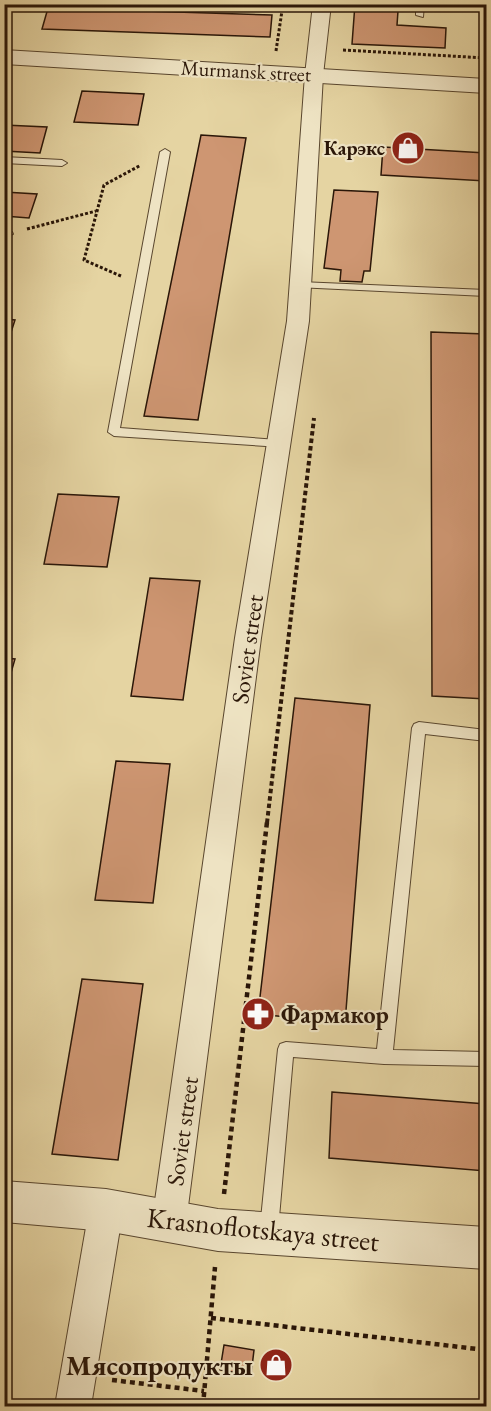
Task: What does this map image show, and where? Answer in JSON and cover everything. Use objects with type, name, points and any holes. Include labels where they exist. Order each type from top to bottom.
[{"type":"street","name":"Soviet street","points":[[170,1222],[248,638],[298,321],[314,75],[322,4]]},
{"type":"street","name":"Murmansk street","points":[[4,57],[486,86]]},
{"type":"street","name":"Krasnoflotskaya street","points":[[4,1201],[106,1210],[218,1230],[486,1248]]},
{"type":"street","points":[[75,1391],[106,1210]]},
{"type":"lane","points":[[420,4],[420,15]]},
{"type":"lane","points":[[165,152],[114,432],[278,444]]},
{"type":"lane","points":[[4,160],[62,163]]},
{"type":"lane","points":[[300,285],[486,293]]},
{"type":"lane","points":[[384,1057],[419,728],[486,736]]},
{"type":"lane","points":[[269,1234],[286,1049],[384,1057],[486,1059]]},
{"type":"path","points":[[276,56],[283,4]]},
{"type":"path","points":[[277,46],[486,58]]},
{"type":"path","points":[[142,285],[84,260],[104,184],[165,152]]},
{"type":"path","points":[[6,234],[96,211]]},
{"type":"path","points":[[202,1407],[218,1230],[315,416]]},
{"type":"path","points":[[211,1318],[486,1350]]},
{"type":"path","points":[[75,1391],[204,1391]]},
{"type":"building","points":[[355,4],[406,4],[405,11],[398,11],[397,25],[446,28],[445,48],[352,44]]},
{"type":"building","points":[[48,8],[272,15],[270,37],[42,29]]},
{"type":"building","points":[[82,91],[144,94],[138,125],[74,122]]},
{"type":"building","points":[[4,125],[47,127],[40,153],[4,151]]},
{"type":"building","points":[[201,135],[246,138],[198,420],[144,416]]},
{"type":"building","points":[[383,147],[486,153],[486,181],[381,175]]},
{"type":"building","points":[[334,190],[378,192],[370,271],[364,271],[362,282],[340,281],[341,270],[324,268]]},
{"type":"building","points":[[4,192],[37,194],[29,218],[4,216]]},
{"type":"building","points":[[4,319],[15,320],[6,348],[4,348]]},
{"type":"building","points":[[431,332],[485,334],[486,699],[432,696]]},
{"type":"building","points":[[58,494],[119,497],[107,567],[44,564]]},
{"type":"building","points":[[150,578],[200,581],[183,700],[131,696]]},
{"type":"building","points":[[4,658],[15,659],[4,697]]},
{"type":"building","points":[[295,698],[370,705],[345,1023],[258,1014]]},
{"type":"building","points":[[116,761],[170,764],[153,903],[95,900]]},
{"type":"building","points":[[82,979],[143,984],[118,1160],[52,1154]]},
{"type":"building","points":[[332,1092],[486,1104],[486,1171],[329,1158]]},
{"type":"building","points":[[224,1345],[254,1350],[251,1375],[220,1370]]},
{"type":"building","name":"Мясопродукты","points":[[269,1356],[284,1358],[282,1374],[267,1371]]},
{"type":"place","name":"Карэкс","points":[[408,148]]},
{"type":"place","name":"Фармакор","points":[[258,1014]]},
{"type":"place","name":"Мясопродукты","points":[[276,1365]]}]
